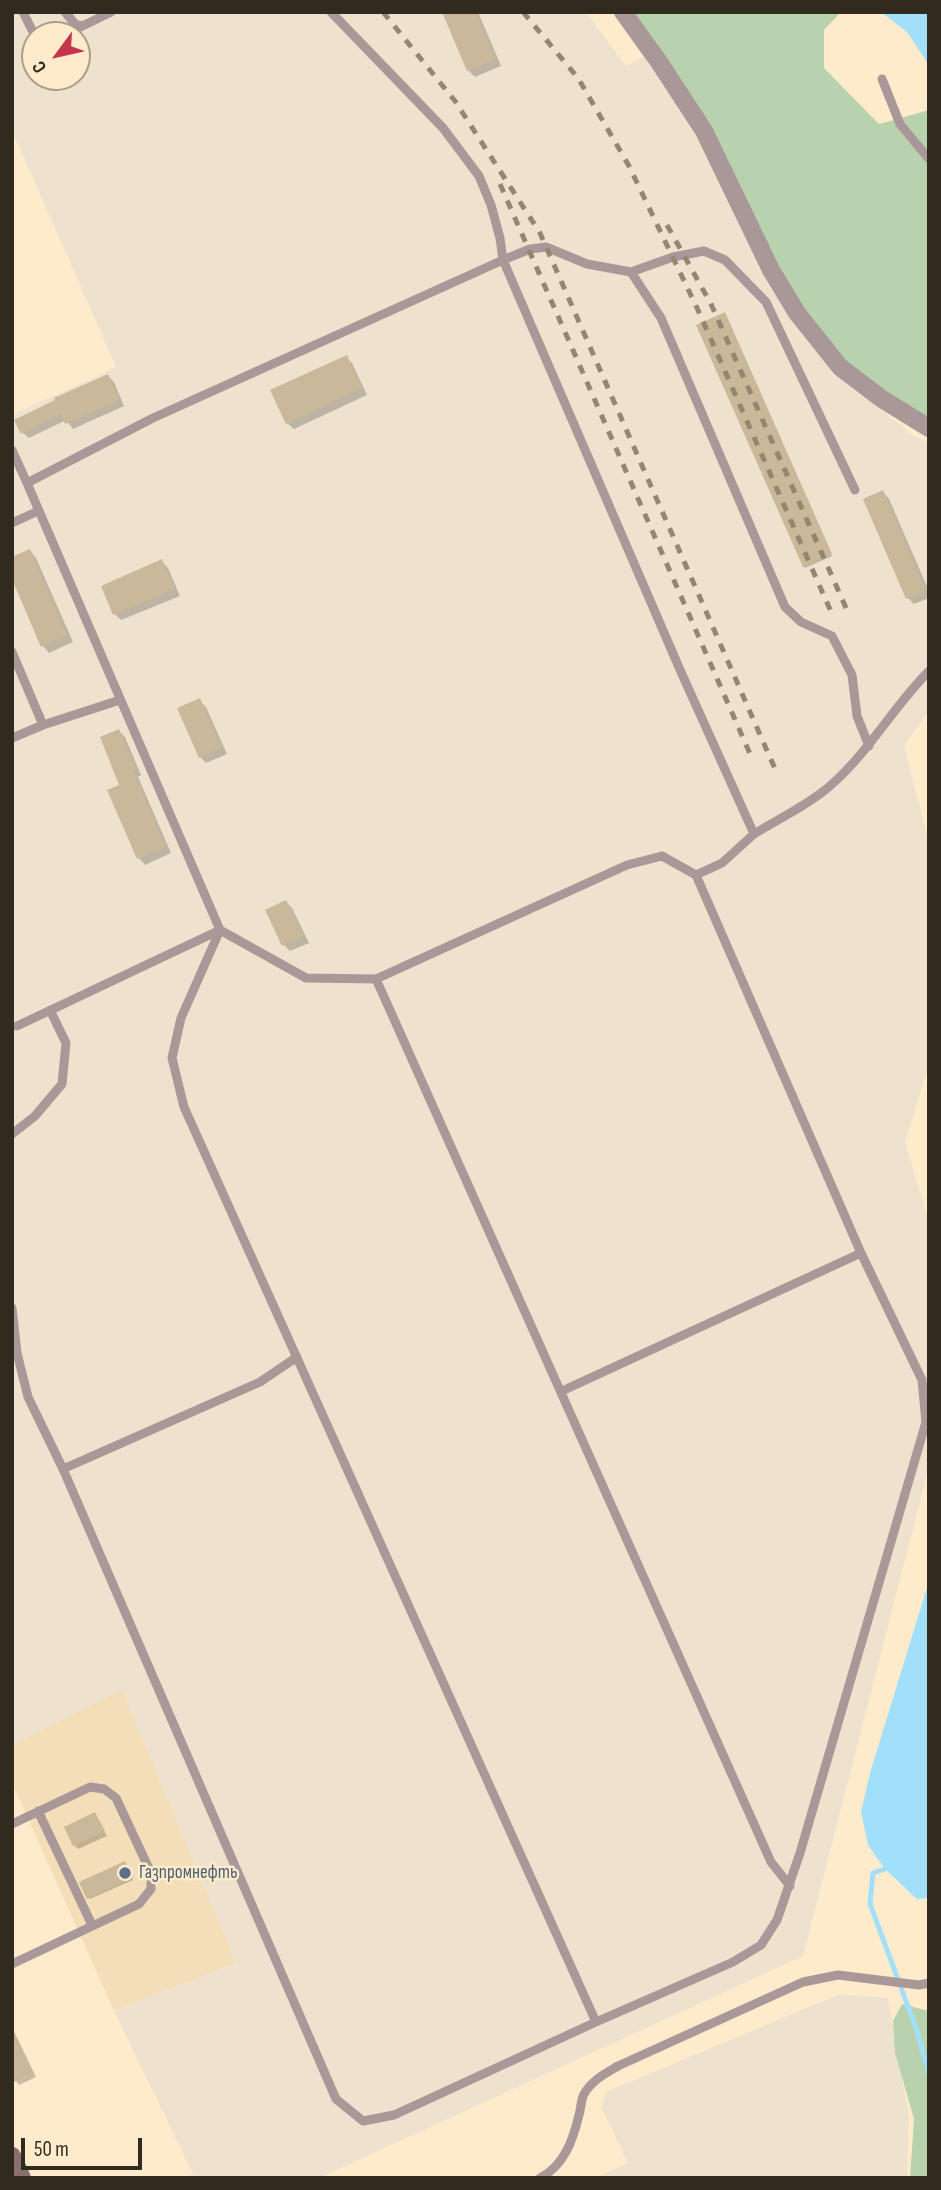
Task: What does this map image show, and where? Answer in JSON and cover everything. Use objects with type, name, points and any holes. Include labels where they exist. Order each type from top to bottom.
[{"type":"main road","points":[[12,2156],[22,2178]]},
{"type":"street","points":[[623,12],[704,131],[771,270],[797,313],[840,368],[882,399],[929,428]]},
{"type":"lane","points":[[91,22],[111,12]]},
{"type":"lane","points":[[331,12],[443,128],[479,176],[491,205],[503,260],[754,834]]},
{"type":"lane","points":[[882,79],[900,124],[929,159]]},
{"type":"lane","points":[[27,482],[153,418],[503,260],[530,249],[546,247],[587,264],[631,272],[673,257],[704,251],[725,260],[766,302],[855,490]]},
{"type":"lane","points":[[631,272],[661,318],[785,607],[801,622],[832,636],[852,675],[857,716],[869,746]]},
{"type":"lane","points":[[12,450],[220,930],[306,978],[376,979],[627,865],[662,856],[695,875],[861,1253],[922,1380],[926,1422],[790,1886],[777,1920],[761,1945],[733,1962],[394,2115],[363,2121],[336,2099],[63,1469],[28,1397],[17,1353],[12,1308]]},
{"type":"lane","points":[[12,523],[38,511]]},
{"type":"lane","points":[[12,652],[43,725]]},
{"type":"lane","points":[[695,875],[722,863],[754,834],[830,786],[869,746],[929,671]]},
{"type":"lane","points":[[12,738],[120,700]]},
{"type":"lane","points":[[17,1026],[220,930]]},
{"type":"lane","points":[[220,930],[181,1018],[172,1058],[184,1107],[596,2022]]},
{"type":"lane","points":[[376,979],[771,1862],[790,1886]]},
{"type":"lane","points":[[12,1134],[36,1116],[62,1084],[66,1043],[50,1010]]},
{"type":"lane","points":[[562,1391],[861,1253]]},
{"type":"lane","points":[[63,1469],[260,1382],[297,1357]]},
{"type":"lane","points":[[12,1824],[90,1787],[104,1789],[116,1798],[151,1873],[151,1889],[139,1904],[12,1964]]},
{"type":"lane","points":[[38,1811],[92,1926]]},
{"type":"lane","points":[[540,2178],[566,2155],[576,2129],[584,2094],[598,2078],[608,2072],[803,1982],[838,1975],[924,1984]]},
{"type":"shaded area","points":[[12,12],[586,12],[626,66],[644,56],[696,136],[769,287],[836,373],[914,436],[929,442],[929,710],[904,746],[929,843],[929,1065],[905,1143],[929,1221],[929,1467],[803,1956],[319,2178],[195,2178],[114,2011],[236,1963],[122,1690],[12,1745],[12,415],[116,367],[12,130]]},
{"type":"shaded area","name":"Газпромнефть","points":[[122,1689],[236,1963],[114,2011],[12,1783],[12,1745]]},
{"type":"shaded area","points":[[840,1994],[888,1998],[909,2118],[907,2178],[594,2178],[628,2163],[601,2107],[606,2092]]},
{"type":"green space","points":[[621,12],[841,12],[824,30],[824,68],[879,124],[929,110],[929,421],[852,377],[796,308],[701,131]]},
{"type":"green space","points":[[902,2004],[929,2011],[929,2178],[910,2178],[914,2119],[895,2053],[893,2021]]},
{"type":"water","points":[[881,12],[929,12],[929,65],[907,32]]},
{"type":"water","points":[[929,1581],[929,1898],[917,1899],[885,1869],[868,1845],[861,1812],[870,1773]]},
{"type":"building","points":[[442,12],[476,12],[496,59],[467,71]]},
{"type":"building","points":[[725,312],[832,554],[803,567],[696,325]]},
{"type":"building","points":[[347,355],[362,388],[286,424],[270,390]]},
{"type":"building","points":[[108,374],[120,400],[65,424],[61,414],[21,434],[14,420],[55,400],[54,398]]},
{"type":"building","points":[[883,490],[926,591],[906,599],[863,499]]},
{"type":"building","points":[[30,549],[67,636],[41,647],[12,579],[12,557]]},
{"type":"building","points":[[162,559],[175,589],[113,615],[101,586]]},
{"type":"building","points":[[200,698],[222,747],[199,758],[177,708]]},
{"type":"building","points":[[119,729],[136,769],[133,770],[166,847],[137,859],[107,790],[119,785],[100,737]]},
{"type":"building","points":[[286,900],[304,936],[282,946],[265,910]]},
{"type":"building","points":[[95,1812],[105,1831],[73,1846],[64,1827]]},
{"type":"building","points":[[125,1861],[133,1878],[87,1899],[79,1882]]},
{"type":"building","points":[[12,2028],[33,2073],[12,2083]]},
{"type":"waterway","points":[[885,1869],[873,1873],[870,1904],[916,2028],[929,2074]]},
{"type":"railway","points":[[383,12],[455,101],[540,233],[776,771]]},
{"type":"railway","points":[[523,12],[578,78],[629,166],[698,310],[832,614]]},
{"type":"railway","points":[[500,184],[751,756]]},
{"type":"railway","points":[[667,225],[711,304],[847,610]]},
{"type":"place","name":"Газпромнефть","points":[[125,1873]]}]
